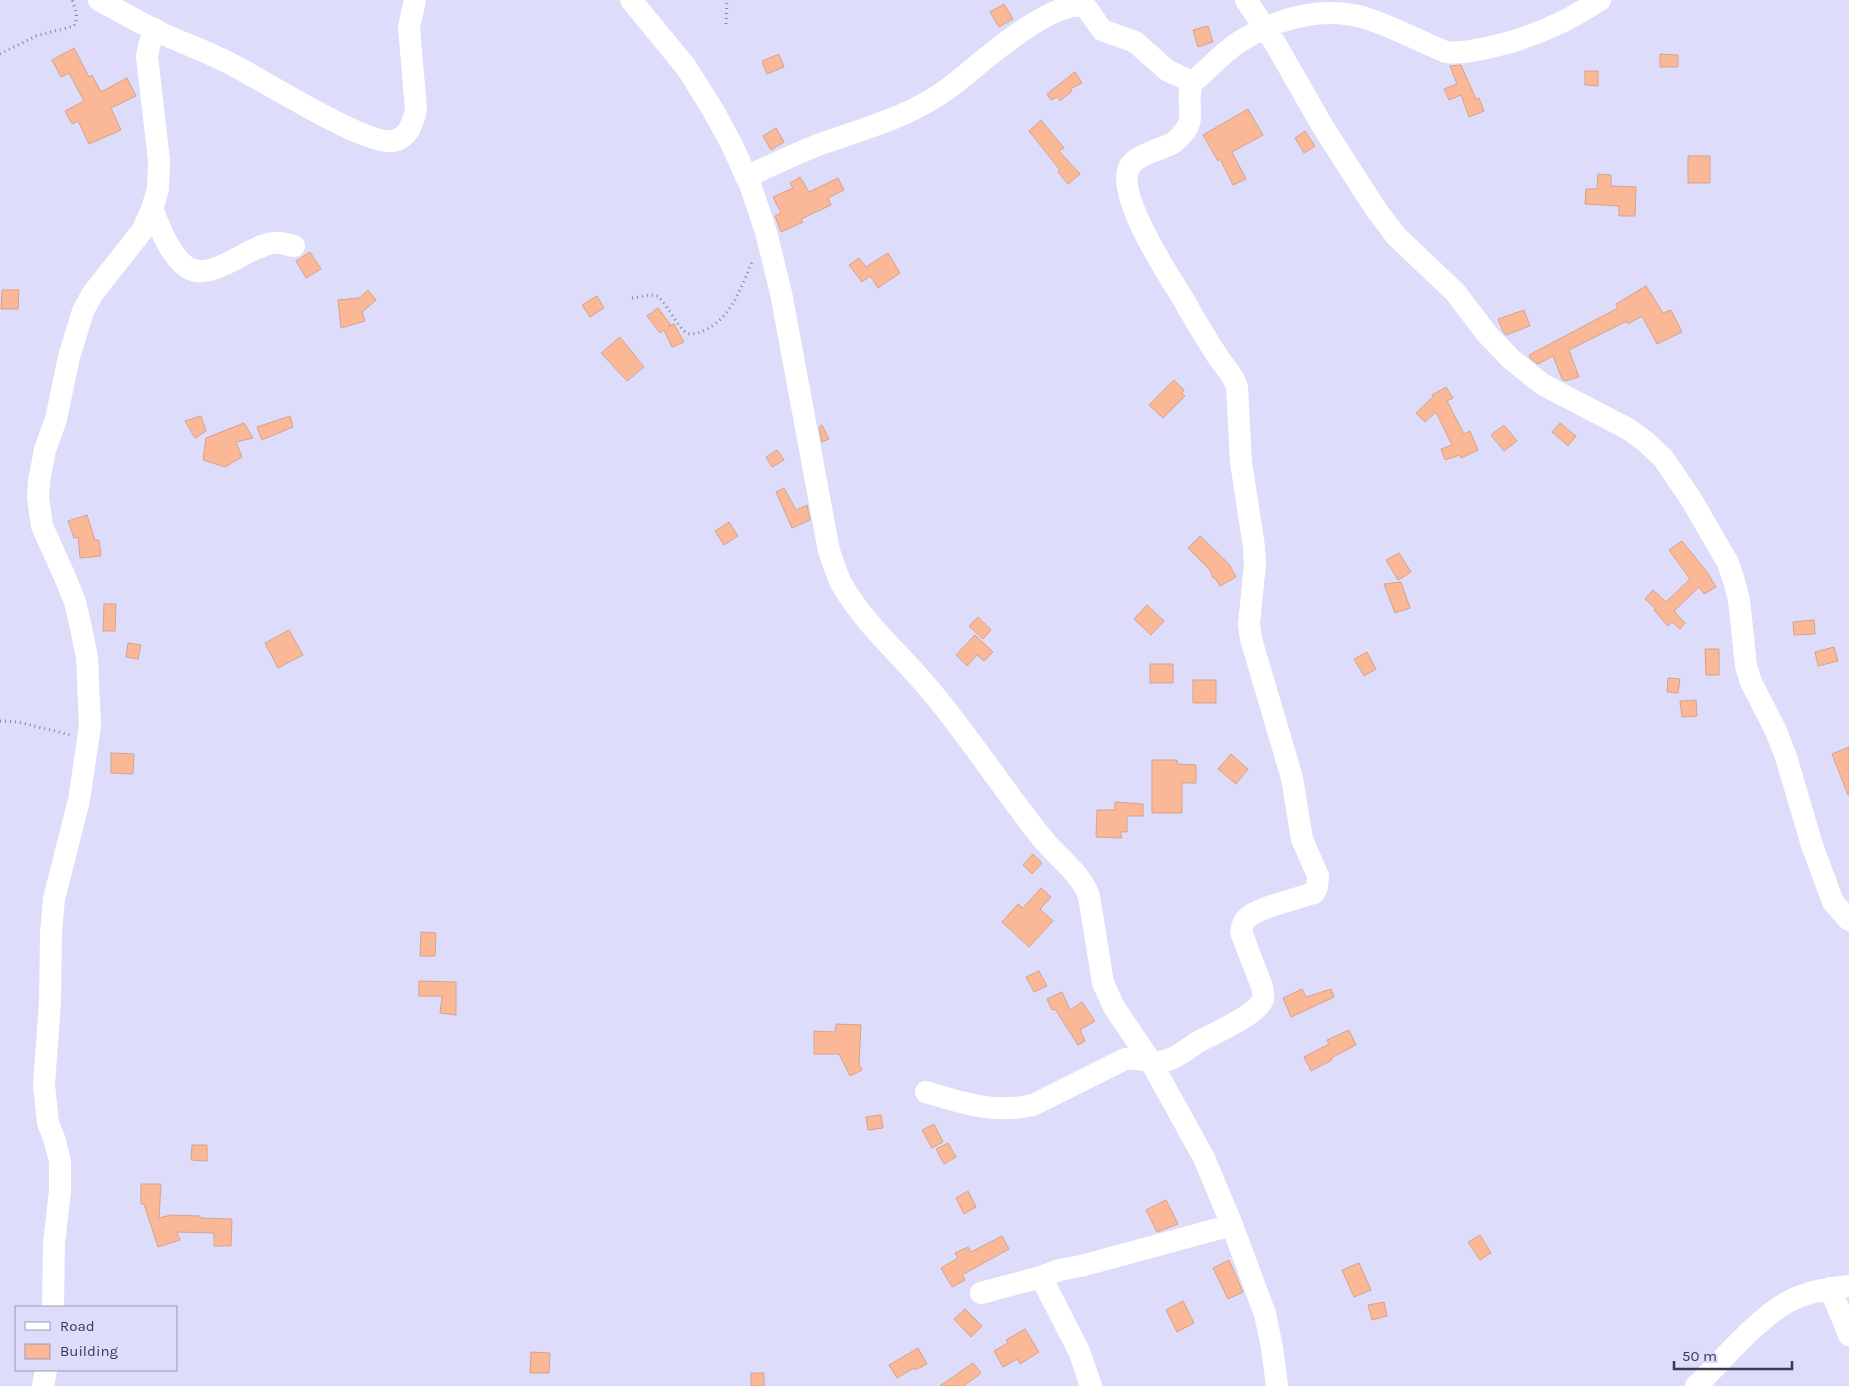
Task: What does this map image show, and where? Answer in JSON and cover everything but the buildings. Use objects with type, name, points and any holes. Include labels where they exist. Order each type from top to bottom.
[{"type":"street","points":[[99,0],[154,30],[229,63],[356,131],[382,140],[395,140],[405,134],[410,128],[416,109],[409,27],[415,0]]},
{"type":"street","points":[[630,0],[686,67],[717,117],[746,177],[766,232],[781,293],[829,551],[840,582],[867,619],[964,732],[1043,839],[1085,885],[1090,896],[1103,983],[1114,1007],[1151,1062],[1204,1158],[1232,1225],[1265,1314],[1277,1386]]},
{"type":"street","points":[[1246,0],[1265,28],[1323,127],[1375,208],[1396,236],[1455,292],[1487,334],[1511,359],[1542,384],[1636,434],[1663,458],[1691,499],[1728,563],[1739,600],[1746,666],[1751,682],[1776,731],[1786,757],[1812,845],[1833,902],[1849,920]]},
{"type":"street","points":[[926,1092],[982,1107],[999,1109],[1018,1108],[1033,1105],[1126,1059],[1136,1058],[1151,1062],[1167,1061],[1253,1011],[1262,1002],[1263,992],[1261,984],[1241,932],[1243,923],[1256,912],[1314,893],[1318,881],[1302,839],[1292,778],[1250,639],[1255,564],[1254,547],[1241,462],[1234,378],[1217,357],[1156,255],[1130,197],[1127,174],[1129,166],[1135,160],[1175,142],[1186,130],[1190,121],[1188,96],[1193,82],[1239,42],[1285,20],[1330,12],[1350,14],[1446,52],[1457,54],[1506,44],[1543,32],[1600,0]]},
{"type":"street","points":[[746,177],[776,162],[821,144],[908,113],[948,89],[1033,20],[1049,11],[1070,4],[1085,6],[1102,30],[1134,42],[1168,71],[1193,82]]},
{"type":"street","points":[[53,1306],[54,1242],[60,1191],[60,1160],[45,1109],[44,1084],[50,1002],[51,933],[54,899],[79,800],[90,726],[87,657],[74,602],[42,526],[38,497],[39,481],[83,311],[94,293],[142,231],[152,209],[158,189],[159,160],[147,57],[154,30]]},
{"type":"street","points":[[152,209],[171,249],[182,264],[194,272],[206,272],[263,246],[275,243],[294,246]]},
{"type":"street","points":[[981,1293],[1041,1277],[1059,1270],[1081,1266],[1232,1225]]},
{"type":"street","points":[[1041,1277],[1079,1351],[1091,1386]]},
{"type":"street","points":[[1696,1386],[1770,1314],[1788,1302],[1839,1287],[1849,1335]]},
{"type":"street","points":[[43,1386],[46,1371]]},
{"type":"path","points":[[0,54],[36,36],[74,26],[77,16],[72,0]]},
{"type":"path","points":[[726,24],[728,0]]},
{"type":"path","points":[[632,298],[650,295],[658,296],[668,307],[681,329],[687,333],[698,333],[710,328],[724,316],[732,305],[766,232]]},
{"type":"path","points":[[0,721],[18,722],[89,740]]}]
